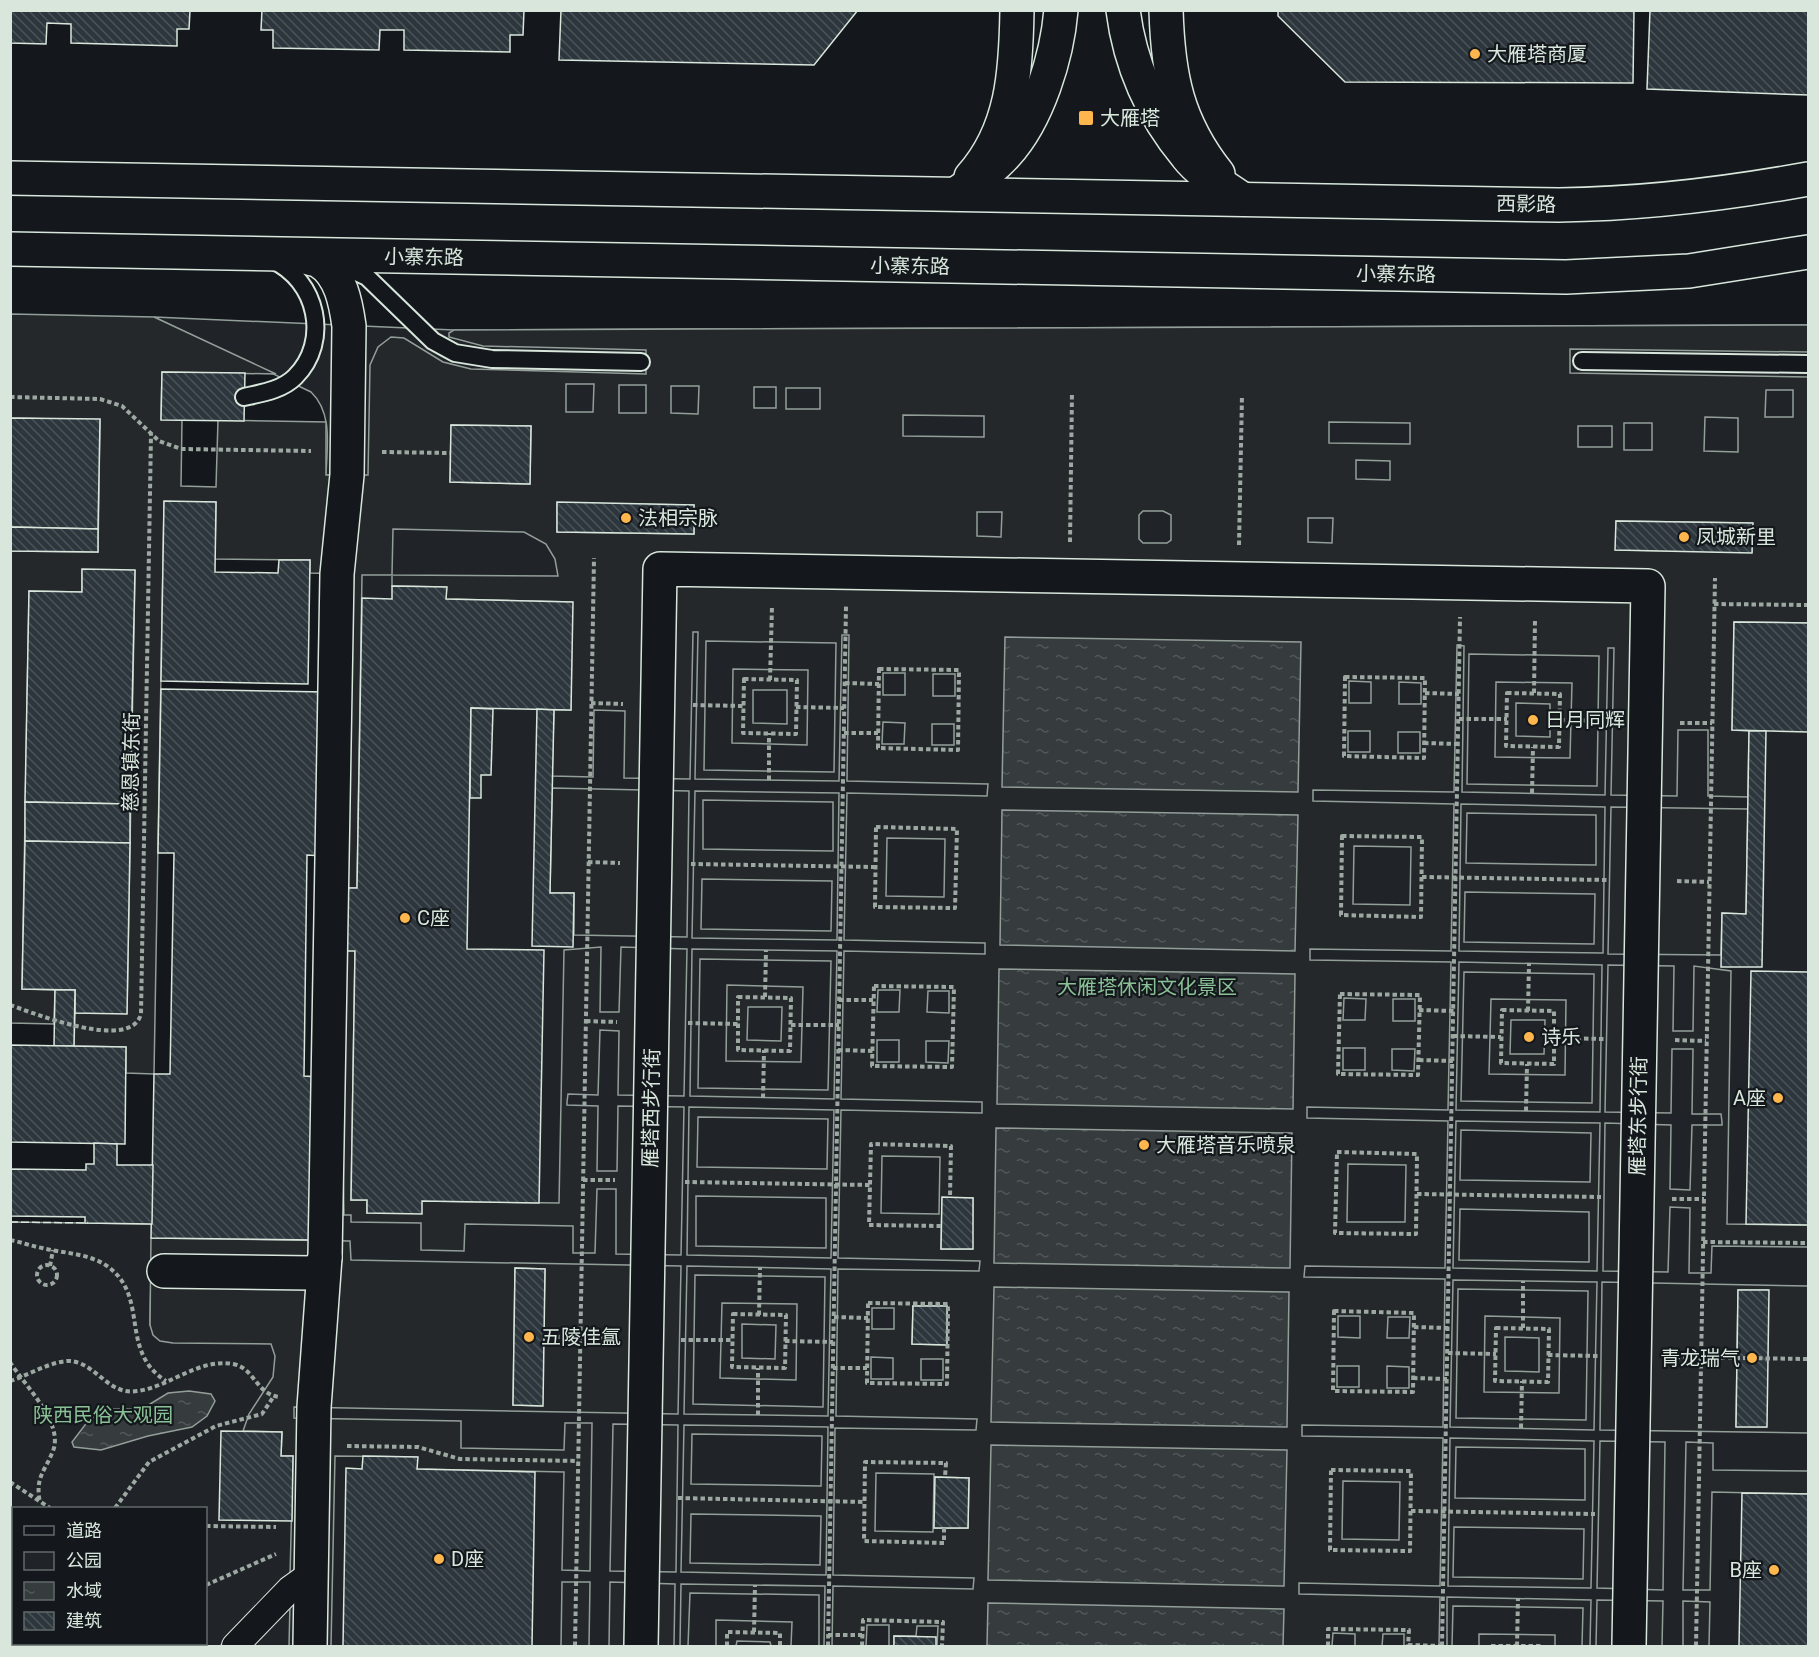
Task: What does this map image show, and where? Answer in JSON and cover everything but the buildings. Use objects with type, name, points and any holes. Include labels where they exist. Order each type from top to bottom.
[{"type":"street","points":[[956,194],[991,152],[1010,106],[1016,59],[1017,10]]},
{"type":"street","points":[[956,194],[1007,154],[1040,99],[1059,36],[1061,10]]},
{"type":"street","points":[[1123,10],[1127,38],[1149,102],[1188,158],[1242,199]]},
{"type":"street","points":[[1166,10],[1168,55],[1176,101],[1198,149],[1242,199]]},
{"type":"street","points":[[10,178],[1242,199]]},
{"type":"street","name":"西影路","points":[[1242,199],[1619,204],[1684,198],[1809,179]]},
{"type":"street","name":"小寨东路","points":[[10,249],[1566,277],[1689,271],[1809,252]]},
{"type":"street","points":[[295,255],[319,262],[336,279],[346,303],[349,326],[347,451],[337,574],[325,1257],[316,1389],[310,1647]]},
{"type":"street","name":"雁塔西步行街","points":[[641,1647],[660,569],[772,571]]},
{"type":"street","points":[[772,571],[1536,584]]},
{"type":"street","name":"雁塔东步行街","points":[[1536,584],[1648,586],[1629,1647]]},
{"type":"street","points":[[164,1271],[312,1273],[322,1267],[325,1257]]},
{"type":"street","points":[[234,1647],[290,1589],[312,1553]]},
{"type":"lane","points":[[244,397],[272,392],[295,377],[311,354],[317,327],[312,299],[297,276],[274,260],[247,254]]},
{"type":"lane","points":[[295,255],[321,258],[345,265],[367,277],[433,341],[455,353],[492,359],[641,362]]},
{"type":"lane","points":[[1582,361],[1809,364]]},
{"type":"path","points":[[1069,576],[1072,392]]},
{"type":"path","points":[[1239,579],[1242,395]]},
{"type":"path","points":[[10,397],[100,399],[122,406],[159,441],[181,448],[450,453]]},
{"type":"path","name":"慈恩镇东街","points":[[10,1005],[74,1025],[101,1030],[128,1030],[136,1026],[141,1014],[151,434]]},
{"type":"path","points":[[574,1647],[594,558]]},
{"type":"path","points":[[770,680],[772,571]]},
{"type":"path","points":[[828,1647],[847,572]]},
{"type":"path","points":[[1696,1647],[1715,578]]},
{"type":"path","points":[[1328,1647],[1329,1629],[1409,1630],[1408,1646],[1443,1646],[1461,583]]},
{"type":"path","points":[[1534,693],[1536,584]]},
{"type":"path","points":[[1714,604],[1809,605]]},
{"type":"path","points":[[879,669],[959,670],[958,750],[878,748],[879,684],[879,669]]},
{"type":"path","points":[[1345,677],[1425,678],[1425,693],[1424,758],[1344,756],[1345,677]]},
{"type":"path","points":[[744,679],[770,680],[797,680],[796,734],[743,733],[744,679]]},
{"type":"path","points":[[845,683],[879,684]]},
{"type":"path","points":[[1425,693],[1459,694]]},
{"type":"path","points":[[1507,693],[1534,693],[1560,694],[1559,747],[1506,746],[1507,693]]},
{"type":"path","points":[[796,707],[844,708]]},
{"type":"path","points":[[1459,719],[1507,720]]},
{"type":"path","points":[[769,780],[770,733]]},
{"type":"path","points":[[844,733],[878,733]]},
{"type":"path","points":[[1424,743],[1458,744]]},
{"type":"path","points":[[1532,793],[1533,747]]},
{"type":"path","points":[[876,827],[957,829],[955,909],[875,907],[876,867],[876,827]]},
{"type":"path","points":[[1342,836],[1422,837],[1422,877],[1421,917],[1341,915],[1342,836]]},
{"type":"path","points":[[588,862],[876,867]]},
{"type":"path","points":[[1422,877],[1709,882]]},
{"type":"path","points":[[765,997],[766,950]]},
{"type":"path","points":[[1528,1011],[1529,963]]},
{"type":"path","points":[[874,986],[954,987],[952,1067],[872,1066],[873,1000],[874,986]]},
{"type":"path","points":[[1340,994],[1420,995],[1419,1010],[1418,1075],[1338,1074],[1340,994]]},
{"type":"path","points":[[738,997],[765,997],[791,998],[790,1051],[738,1050],[738,997]]},
{"type":"path","points":[[839,1000],[873,1000]]},
{"type":"path","points":[[1419,1010],[1454,1011]]},
{"type":"path","points":[[1502,1010],[1528,1011],[1554,1011],[1554,1064],[1501,1063],[1502,1010]]},
{"type":"path","points":[[791,1024],[839,1025]]},
{"type":"path","points":[[1453,1036],[1501,1037]]},
{"type":"path","points":[[763,1098],[764,1050]]},
{"type":"path","points":[[838,1050],[873,1051]]},
{"type":"path","points":[[1419,1060],[1453,1061]]},
{"type":"path","points":[[1526,1111],[1527,1064]]},
{"type":"path","points":[[941,1226],[870,1225],[871,1144],[951,1146],[950,1197]]},
{"type":"path","points":[[1337,1152],[1417,1154],[1416,1194],[1416,1234],[1335,1233],[1337,1152]]},
{"type":"path","points":[[583,1180],[870,1185]]},
{"type":"path","points":[[1416,1194],[1704,1199]]},
{"type":"path","points":[[10,1240],[88,1257],[102,1263],[118,1276],[132,1303],[137,1340],[143,1359],[152,1372],[166,1381]]},
{"type":"path","points":[[1703,1242],[1809,1244]]},
{"type":"path","points":[[51,1266],[40,1268],[37,1275],[40,1282],[46,1285],[54,1282],[57,1275],[51,1266],[53,1250]]},
{"type":"path","points":[[759,1315],[760,1268]]},
{"type":"path","points":[[1522,1328],[1523,1281]]},
{"type":"path","points":[[868,1303],[948,1304],[947,1384],[867,1383],[868,1318],[868,1303]]},
{"type":"path","points":[[1334,1311],[1414,1312],[1414,1328],[1413,1392],[1333,1391],[1334,1311]]},
{"type":"path","points":[[733,1314],[759,1315],[786,1315],[785,1368],[732,1367],[733,1314]]},
{"type":"path","points":[[834,1317],[868,1318]]},
{"type":"path","points":[[1414,1328],[1448,1328]]},
{"type":"path","points":[[1496,1328],[1522,1328],[1549,1329],[1548,1382],[1495,1381],[1496,1328]]},
{"type":"path","points":[[785,1341],[833,1342]]},
{"type":"path","points":[[1448,1353],[1496,1354]]},
{"type":"path","points":[[1548,1355],[1809,1359]]},
{"type":"path","points":[[10,1381],[48,1365],[67,1361],[87,1367],[118,1390],[136,1392],[201,1367],[232,1364],[246,1369],[260,1389],[274,1396],[290,1397],[316,1389]]},
{"type":"path","points":[[10,1362],[43,1408],[55,1431],[52,1453],[38,1482],[40,1503]]},
{"type":"path","points":[[758,1368],[758,1415]]},
{"type":"path","points":[[833,1368],[867,1368]]},
{"type":"path","points":[[1413,1378],[1447,1378]]},
{"type":"path","points":[[1521,1428],[1522,1381]]},
{"type":"path","points":[[116,1507],[149,1462],[216,1426],[262,1414],[274,1396]]},
{"type":"path","points":[[314,1445],[418,1447],[460,1459],[578,1461]]},
{"type":"path","points":[[944,1528],[944,1543],[864,1541],[865,1462],[945,1463],[945,1478]]},
{"type":"path","points":[[1331,1470],[1411,1471],[1411,1511],[1410,1551],[1330,1550],[1331,1470]]},
{"type":"path","points":[[10,1482],[47,1507]]},
{"type":"path","points":[[644,1498],[865,1502]]},
{"type":"path","points":[[1411,1511],[1632,1515]]},
{"type":"path","points":[[207,1526],[312,1553]]},
{"type":"path","points":[[207,1585],[249,1568],[272,1555],[312,1553]]},
{"type":"path","points":[[754,1632],[755,1585]]},
{"type":"path","points":[[1517,1646],[1518,1598]]},
{"type":"path","points":[[862,1647],[863,1620],[943,1622],[942,1647]]},
{"type":"path","points":[[727,1647],[727,1632],[780,1633],[780,1647]]},
{"type":"path","points":[[828,1635],[862,1635]]},
{"type":"path","points":[[1491,1647],[1543,1647]]},
{"type":"green space","name":"大雁塔休闲文化景区","points":[[154,317],[454,330],[1808,325],[1808,1646],[11,1646],[11,1222],[152,1224],[150,1325],[320,1328],[346,475],[326,475],[326,420],[318,400],[311,392]]},
{"type":"shaded area","points":[[11,314],[154,317],[276,374],[162,372],[161,419],[182,420],[181,486],[216,487],[218,420],[326,422],[326,475],[368,475],[370,365],[378,347],[391,337],[404,338],[443,362],[471,369],[646,374],[646,350],[483,346],[449,337],[449,333],[454,330],[1808,325],[1808,352],[1570,349],[1570,373],[1808,377],[1808,623],[1734,622],[1732,730],[1749,731],[1748,797],[1708,796],[1708,730],[1678,730],[1677,796],[1611,795],[1614,648],[1608,648],[1605,795],[1462,792],[1464,646],[1457,645],[1454,792],[1313,790],[1313,801],[1454,804],[1451,951],[1310,949],[1310,960],[1451,962],[1448,1110],[1307,1107],[1307,1118],[1448,1121],[1445,1268],[1305,1266],[1304,1277],[1445,1279],[1443,1427],[1302,1425],[1302,1436],[1443,1438],[1440,1586],[1299,1583],[1299,1594],[1440,1597],[1439,1646],[1404,1646],[1404,1634],[1383,1634],[1382,1646],[1355,1646],[1355,1634],[1333,1633],[1332,1646],[937,1646],[938,1626],[917,1626],[916,1636],[894,1636],[894,1646],[889,1646],[889,1625],[867,1625],[866,1646],[832,1646],[833,1586],[973,1589],[974,1578],[833,1575],[835,1428],[976,1430],[977,1419],[836,1416],[838,1269],[979,1271],[980,1261],[838,1258],[841,1110],[982,1113],[982,1102],[841,1099],[844,951],[985,954],[985,943],[844,940],[847,793],[987,796],[988,784],[847,781],[849,635],[842,635],[839,781],[695,779],[698,632],[693,632],[690,779],[624,778],[625,711],[594,710],[593,777],[552,776],[554,710],[571,710],[572,602],[446,599],[446,587],[392,586],[392,575],[362,575],[357,888],[344,888],[355,951],[351,1200],[367,1200],[367,1213],[422,1201],[559,1203],[564,950],[601,947],[600,1012],[619,1012],[621,947],[687,949],[684,1096],[618,1095],[619,1031],[600,1030],[598,1095],[568,1094],[567,1102],[567,1105],[598,1106],[597,1171],[617,1171],[618,1106],[684,1107],[681,1255],[616,1254],[616,1189],[597,1189],[595,1253],[573,1253],[573,1226],[465,1224],[464,1251],[421,1250],[421,1223],[351,1222],[351,1215],[344,1215],[340,1012],[346,574],[310,573],[310,560],[215,559],[216,502],[164,502],[154,1074],[126,1073],[126,1047],[74,1046],[75,1013],[127,1013],[135,571],[82,570],[82,592],[29,591],[22,989],[55,990],[54,1024],[11,1023],[11,551],[98,552],[100,420],[11,418]],"holes":[[[566,384],[594,384],[593,412],[566,412]],[[619,385],[646,385],[646,413],[619,413]],[[671,386],[699,386],[698,414],[671,413]],[[754,387],[776,387],[776,408],[754,408]],[[786,388],[820,388],[820,409],[786,409]],[[1766,390],[1793,390],[1793,417],[1765,417]],[[903,415],[984,416],[984,437],[903,436]],[[1705,417],[1738,418],[1738,452],[1704,451]],[[1329,422],[1410,423],[1410,444],[1329,443]],[[1624,423],[1652,423],[1652,450],[1624,450]],[[451,425],[531,426],[530,484],[450,482]],[[1578,426],[1612,426],[1612,447],[1578,447]],[[1356,460],[1390,461],[1390,480],[1356,479]],[[557,503],[694,505],[694,534],[557,532]],[[1143,511],[1163,511],[1171,515],[1171,540],[1167,543],[1143,543],[1139,539],[1139,515]],[[977,512],[1002,512],[1001,537],[977,536]],[[1308,518],[1333,518],[1332,543],[1308,542]],[[1616,521],[1752,523],[1752,552],[1616,550]],[[393,529],[524,532],[546,544],[555,559],[558,576],[392,575]],[[706,641],[836,643],[834,772],[704,770]],[[1469,654],[1599,656],[1597,786],[1467,784]],[[883,673],[905,673],[905,695],[883,695]],[[933,674],[955,674],[955,696],[933,696]],[[1349,681],[1371,682],[1371,703],[1349,703]],[[1399,682],[1421,683],[1421,704],[1399,704]],[[883,722],[905,723],[904,744],[882,744]],[[932,724],[954,724],[954,745],[932,745]],[[1348,731],[1370,731],[1370,752],[1348,752]],[[1398,732],[1420,732],[1420,753],[1398,753]],[[887,838],[945,839],[944,897],[886,896]],[[1354,846],[1411,847],[1410,905],[1353,904]],[[878,990],[900,990],[899,1012],[877,1012]],[[928,991],[949,991],[949,1013],[927,1012]],[[1344,998],[1366,999],[1365,1020],[1343,1020]],[[1393,999],[1415,999],[1415,1021],[1393,1021]],[[877,1040],[899,1040],[899,1062],[877,1062]],[[926,1041],[949,1041],[948,1063],[926,1062]],[[1343,1048],[1365,1048],[1365,1070],[1343,1070]],[[1392,1049],[1415,1049],[1414,1071],[1392,1070]],[[882,1156],[940,1157],[939,1214],[881,1213]],[[1348,1164],[1406,1165],[1405,1222],[1347,1222]],[[942,1198],[973,1198],[972,1249],[941,1249]],[[913,1306],[947,1306],[946,1345],[912,1344]],[[872,1308],[894,1308],[894,1329],[872,1329]],[[1338,1316],[1360,1316],[1360,1338],[1338,1337]],[[1388,1317],[1410,1317],[1409,1338],[1387,1338]],[[871,1357],[893,1358],[893,1379],[871,1379]],[[921,1359],[943,1359],[943,1380],[921,1380]],[[1337,1366],[1359,1366],[1359,1387],[1337,1387]],[[1387,1366],[1409,1367],[1409,1388],[1387,1388]],[[876,1473],[934,1474],[933,1532],[875,1531]],[[935,1477],[969,1478],[968,1528],[934,1528]],[[1343,1481],[1400,1482],[1399,1540],[1342,1539]]]},
{"type":"shaded area","points":[[733,669],[808,670],[807,745],[732,743]],"holes":[[[753,690],[787,690],[787,724],[753,723]]]},
{"type":"shaded area","points":[[1496,682],[1572,683],[1570,758],[1495,757]],"holes":[[[1516,703],[1550,704],[1550,737],[1516,736]]]},
{"type":"shaded area","points":[[552,788],[689,791],[687,937],[574,935],[574,893],[550,893]]},
{"type":"shaded area","points":[[695,791],[839,793],[837,940],[692,938]],"holes":[[[703,800],[833,802],[833,851],[703,849]],[[702,879],[832,881],[831,931],[701,929]]]},
{"type":"shaded area","points":[[1461,804],[1605,807],[1603,953],[1459,951]],"holes":[[[1467,813],[1596,815],[1596,865],[1466,863]],[[1465,892],[1595,894],[1594,944],[1464,942]]]},
{"type":"shaded area","points":[[1611,807],[1748,809],[1746,914],[1722,913],[1721,955],[1608,954]]},
{"type":"shaded area","points":[[692,949],[837,951],[834,1099],[690,1096]],"holes":[[[700,959],[831,961],[828,1090],[698,1088]]]},
{"type":"shaded area","points":[[1459,962],[1602,965],[1600,1112],[1456,1110]],"holes":[[[1464,972],[1594,974],[1592,1103],[1461,1101]]]},
{"type":"shaded area","points":[[1608,965],[1674,966],[1673,1031],[1693,1031],[1694,966],[1731,971],[1727,1224],[1808,1225],[1808,1247],[1712,1246],[1711,1273],[1689,1273],[1690,1208],[1670,1207],[1668,1272],[1603,1271],[1605,1123],[1671,1125],[1670,1189],[1690,1190],[1692,1125],[1722,1125],[1721,1114],[1692,1114],[1693,1049],[1672,1049],[1671,1113],[1605,1112]]},
{"type":"shaded area","points":[[727,985],[803,987],[801,1062],[726,1061]],"holes":[[[748,1007],[782,1007],[781,1041],[747,1040]]]},
{"type":"shaded area","points":[[1491,999],[1566,1000],[1565,1075],[1489,1074]],"holes":[[[1511,1020],[1545,1020],[1544,1054],[1510,1054]]]},
{"type":"shaded area","points":[[689,1107],[834,1110],[831,1258],[687,1255]],"holes":[[[698,1117],[828,1119],[827,1169],[697,1167]],[[696,1196],[826,1198],[826,1248],[696,1246]]]},
{"type":"shaded area","points":[[1456,1121],[1600,1123],[1597,1271],[1453,1268]],"holes":[[[1461,1130],[1591,1133],[1590,1182],[1460,1180]],[[1460,1209],[1589,1212],[1589,1262],[1459,1260]]]},
{"type":"shaded area","points":[[151,1238],[350,1241],[351,1260],[681,1266],[678,1414],[294,1407],[294,1418],[461,1421],[461,1448],[564,1450],[565,1423],[592,1423],[590,1571],[562,1570],[564,1472],[417,1469],[417,1457],[335,1456],[331,1646],[289,1646],[290,1603],[249,1646],[220,1646],[290,1576],[293,1456],[281,1456],[282,1432],[243,1431],[249,1414],[273,1377],[275,1356],[271,1344],[160,1341],[153,1335],[150,1325]],"holes":[[[515,1268],[545,1269],[542,1406],[513,1405]]]},
{"type":"shaded area","points":[[687,1266],[831,1269],[828,1416],[684,1414]],"holes":[[[695,1275],[825,1277],[823,1407],[693,1404]]]},
{"type":"shaded area","points":[[1453,1280],[1597,1282],[1594,1430],[1450,1427]],"holes":[[[1458,1289],[1588,1291],[1586,1420],[1456,1418]]]},
{"type":"shaded area","points":[[1602,1282],[1808,1286],[1808,1433],[1600,1430]],"holes":[[[1738,1290],[1768,1290],[1766,1427],[1736,1426]]]},
{"type":"shaded area","points":[[722,1303],[797,1304],[796,1380],[720,1378]],"holes":[[[742,1324],[776,1325],[775,1359],[742,1358]]]},
{"type":"shaded area","points":[[1485,1316],[1560,1318],[1559,1393],[1484,1392]],"holes":[[[1505,1337],[1539,1338],[1539,1372],[1505,1371]]]},
{"type":"shaded area","points":[[613,1424],[678,1425],[676,1572],[610,1571]]},
{"type":"shaded area","points":[[684,1425],[828,1427],[826,1575],[681,1572]],"holes":[[[692,1434],[822,1436],[821,1486],[691,1484]],[[691,1514],[821,1516],[820,1565],[690,1563]]]},
{"type":"shaded area","points":[[1450,1438],[1594,1441],[1591,1588],[1448,1586]],"holes":[[[1456,1447],[1585,1449],[1585,1500],[1455,1498]],[[1454,1527],[1584,1529],[1583,1579],[1453,1577]]]},
{"type":"shaded area","points":[[1600,1441],[1665,1442],[1663,1590],[1597,1588]]},
{"type":"shaded area","points":[[1686,1442],[1713,1443],[1713,1470],[1808,1471],[1808,1494],[1712,1492],[1710,1590],[1683,1590]]},
{"type":"shaded area","points":[[562,1582],[590,1582],[589,1646],[561,1646]]},
{"type":"shaded area","points":[[610,1582],[675,1584],[674,1646],[609,1646]]},
{"type":"shaded area","points":[[681,1584],[825,1586],[824,1646],[819,1646],[819,1595],[690,1593],[688,1646],[680,1646]]},
{"type":"shaded area","points":[[1447,1597],[1591,1600],[1590,1646],[1582,1646],[1583,1608],[1453,1606],[1452,1646],[1447,1646]]},
{"type":"shaded area","points":[[1597,1600],[1663,1601],[1662,1646],[1596,1646]]},
{"type":"shaded area","points":[[1683,1601],[1710,1602],[1709,1646],[1683,1646]]},
{"type":"shaded area","points":[[716,1620],[792,1622],[791,1646],[771,1646],[770,1642],[737,1641],[736,1646],[716,1646]]},
{"type":"shaded area","points":[[1479,1634],[1555,1635],[1555,1646],[1479,1646]]},
{"type":"water","points":[[1005,637],[1301,642],[1298,792],[1002,787]]},
{"type":"water","points":[[1002,810],[1298,815],[1295,951],[1000,945]]},
{"type":"water","points":[[999,969],[1295,974],[1293,1109],[997,1104]]},
{"type":"water","points":[[996,1128],[1292,1133],[1290,1268],[994,1263]]},
{"type":"water","points":[[994,1287],[1289,1292],[1287,1427],[991,1422]]},
{"type":"water","points":[[189,1391],[211,1394],[215,1401],[207,1416],[192,1427],[148,1436],[101,1450],[74,1447],[72,1442],[88,1421],[104,1409],[142,1409],[168,1393]]},
{"type":"water","points":[[991,1445],[1287,1450],[1284,1586],[988,1580]]},
{"type":"water","points":[[988,1603],[1284,1609],[1283,1646],[987,1646]]},
{"type":"fence","points":[[10,1222],[88,1223]]},
{"type":"place","name":"大雁塔商厦","points":[[1475,54]]},
{"type":"place","name":"大雁塔","points":[[1086,118]]},
{"type":"place","name":"法相宗脉","points":[[626,518]]},
{"type":"place","name":"凤城新里","points":[[1684,537]]},
{"type":"place","name":"日月同辉","points":[[1533,720]]},
{"type":"place","name":"C座","points":[[405,918]]},
{"type":"place","name":"诗乐","points":[[1529,1037]]},
{"type":"place","name":"A座","points":[[1778,1098]]},
{"type":"place","name":"大雁塔音乐喷泉","points":[[1144,1145]]},
{"type":"place","name":"五陵佳氲","points":[[529,1337]]},
{"type":"place","name":"青龙瑞气","points":[[1752,1358]]},
{"type":"place","name":"D座","points":[[439,1559]]},
{"type":"place","name":"B座","points":[[1774,1570]]},
{"type":"park label","name":"陕西民俗大观园","points":[[103,1415]]}]
